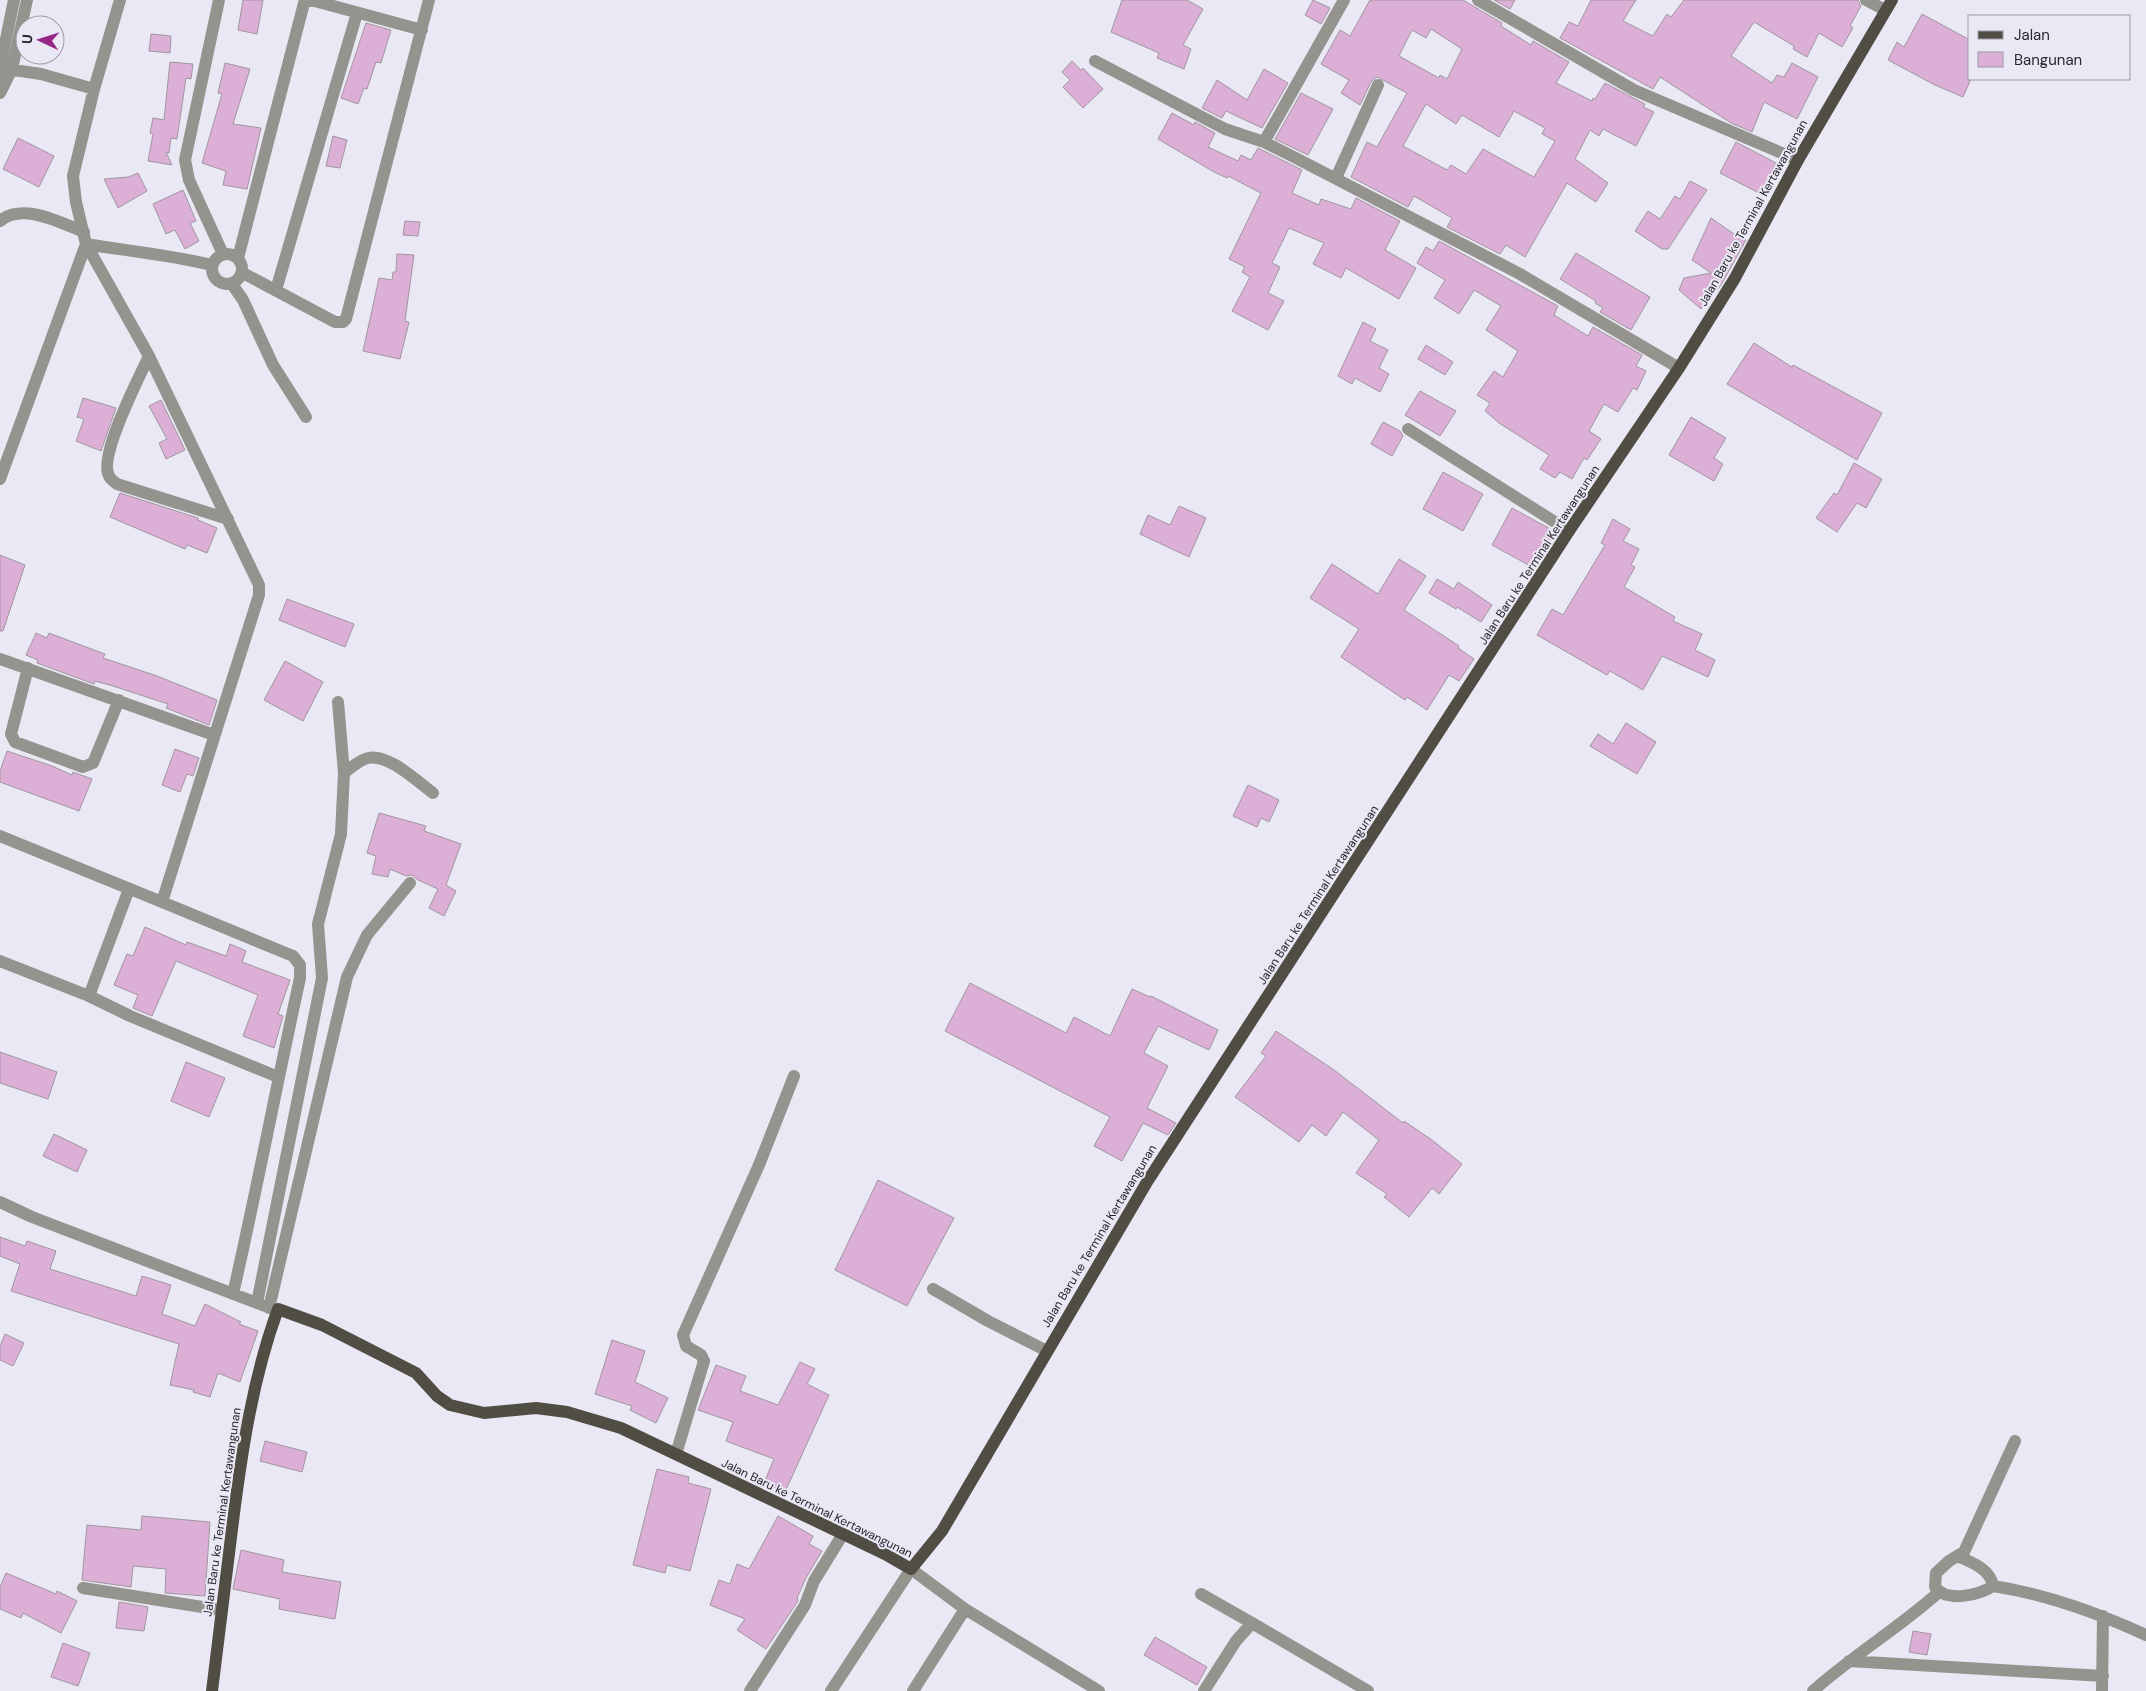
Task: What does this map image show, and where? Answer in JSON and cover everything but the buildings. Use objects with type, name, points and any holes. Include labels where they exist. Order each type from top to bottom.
[{"type":"main road","name":"Jalan Baru ke Terminal Kertawangunan","points":[[212,1691],[249,1416],[261,1360],[268,1307],[322,1325],[416,1373],[437,1396],[450,1405],[484,1413],[536,1408],[567,1412],[620,1428],[843,1534],[911,1569],[942,1531],[1147,1182],[1569,531],[1679,368],[1734,278],[1798,160],[1888,5]]},
{"type":"street","points":[[6,69],[14,0]]},
{"type":"street","points":[[1,88],[26,0]]},
{"type":"street","points":[[120,0],[94,89],[73,176],[76,202],[85,238],[149,356],[259,585],[259,595],[162,902]]},
{"type":"street","points":[[219,0],[185,160],[190,180],[223,254]]},
{"type":"street","points":[[238,258],[302,5],[311,0],[422,30]]},
{"type":"street","points":[[243,273],[335,322],[343,322],[346,319],[430,0]]},
{"type":"street","points":[[1264,142],[1344,0]]},
{"type":"street","points":[[1478,0],[1634,90],[1798,160]]},
{"type":"street","points":[[1866,0],[1888,5]]},
{"type":"street","points":[[276,290],[357,13]]},
{"type":"street","points":[[1095,61],[1225,129],[1264,142],[1336,178],[1520,274],[1679,368]]},
{"type":"street","points":[[6,69],[41,74],[94,89]]},
{"type":"street","points":[[1336,178],[1378,85]]},
{"type":"street","points":[[0,221],[5,217],[16,214],[39,215],[85,238],[147,255],[176,257],[212,265]]},
{"type":"street","points":[[0,479],[85,238]]},
{"type":"street","points":[[223,254],[231,254],[238,258],[242,265],[243,273],[239,280],[232,284],[224,284],[217,280],[212,273],[212,265],[216,258],[223,254]]},
{"type":"street","points":[[232,284],[243,300],[273,365],[306,417]]},
{"type":"street","points":[[149,356],[121,418],[107,459],[109,476],[117,484],[228,519]]},
{"type":"street","points":[[1408,429],[1569,531]]},
{"type":"street","points":[[0,659],[119,700],[214,736]]},
{"type":"street","points":[[28,668],[11,734],[12,738],[15,742],[83,767],[93,763],[119,700]]},
{"type":"street","points":[[268,1307],[322,978],[318,924],[341,834],[344,773],[338,702]]},
{"type":"street","points":[[344,773],[361,761],[368,758],[378,758],[400,767],[433,793]]},
{"type":"street","points":[[0,836],[293,956],[300,965],[300,978],[278,1077],[261,1173],[233,1294]]},
{"type":"street","points":[[268,1307],[347,977],[367,935],[410,883]]},
{"type":"street","points":[[89,996],[129,889]]},
{"type":"street","points":[[0,961],[89,996],[130,1016],[278,1077]]},
{"type":"street","points":[[676,1454],[704,1361],[701,1354],[686,1346],[683,1335],[759,1165],[794,1076]]},
{"type":"street","points":[[0,1202],[32,1218],[268,1307]]},
{"type":"street","points":[[932,1290],[1047,1351]]},
{"type":"street","points":[[1939,1592],[1934,1580],[1936,1573],[1949,1561],[1959,1557],[1964,1552],[2015,1441]]},
{"type":"street","points":[[750,1691],[805,1605],[814,1581],[843,1534]]},
{"type":"street","points":[[1959,1557],[1973,1562],[1989,1576],[1993,1586]]},
{"type":"street","points":[[831,1691],[911,1569],[965,1609],[1098,1691]]},
{"type":"street","points":[[1939,1592],[1960,1595],[1982,1593],[1993,1586],[2012,1588],[2103,1616],[2146,1635]]},
{"type":"street","points":[[83,1588],[222,1610]]},
{"type":"street","points":[[1813,1691],[1849,1661],[1908,1620],[1939,1592]]},
{"type":"street","points":[[1200,1594],[1368,1691]]},
{"type":"street","points":[[913,1691],[965,1609]]},
{"type":"street","points":[[2102,1691],[2104,1676],[2103,1616]]},
{"type":"street","points":[[1204,1691],[1236,1640],[1252,1623]]},
{"type":"street","points":[[1849,1661],[2104,1676]]}]
